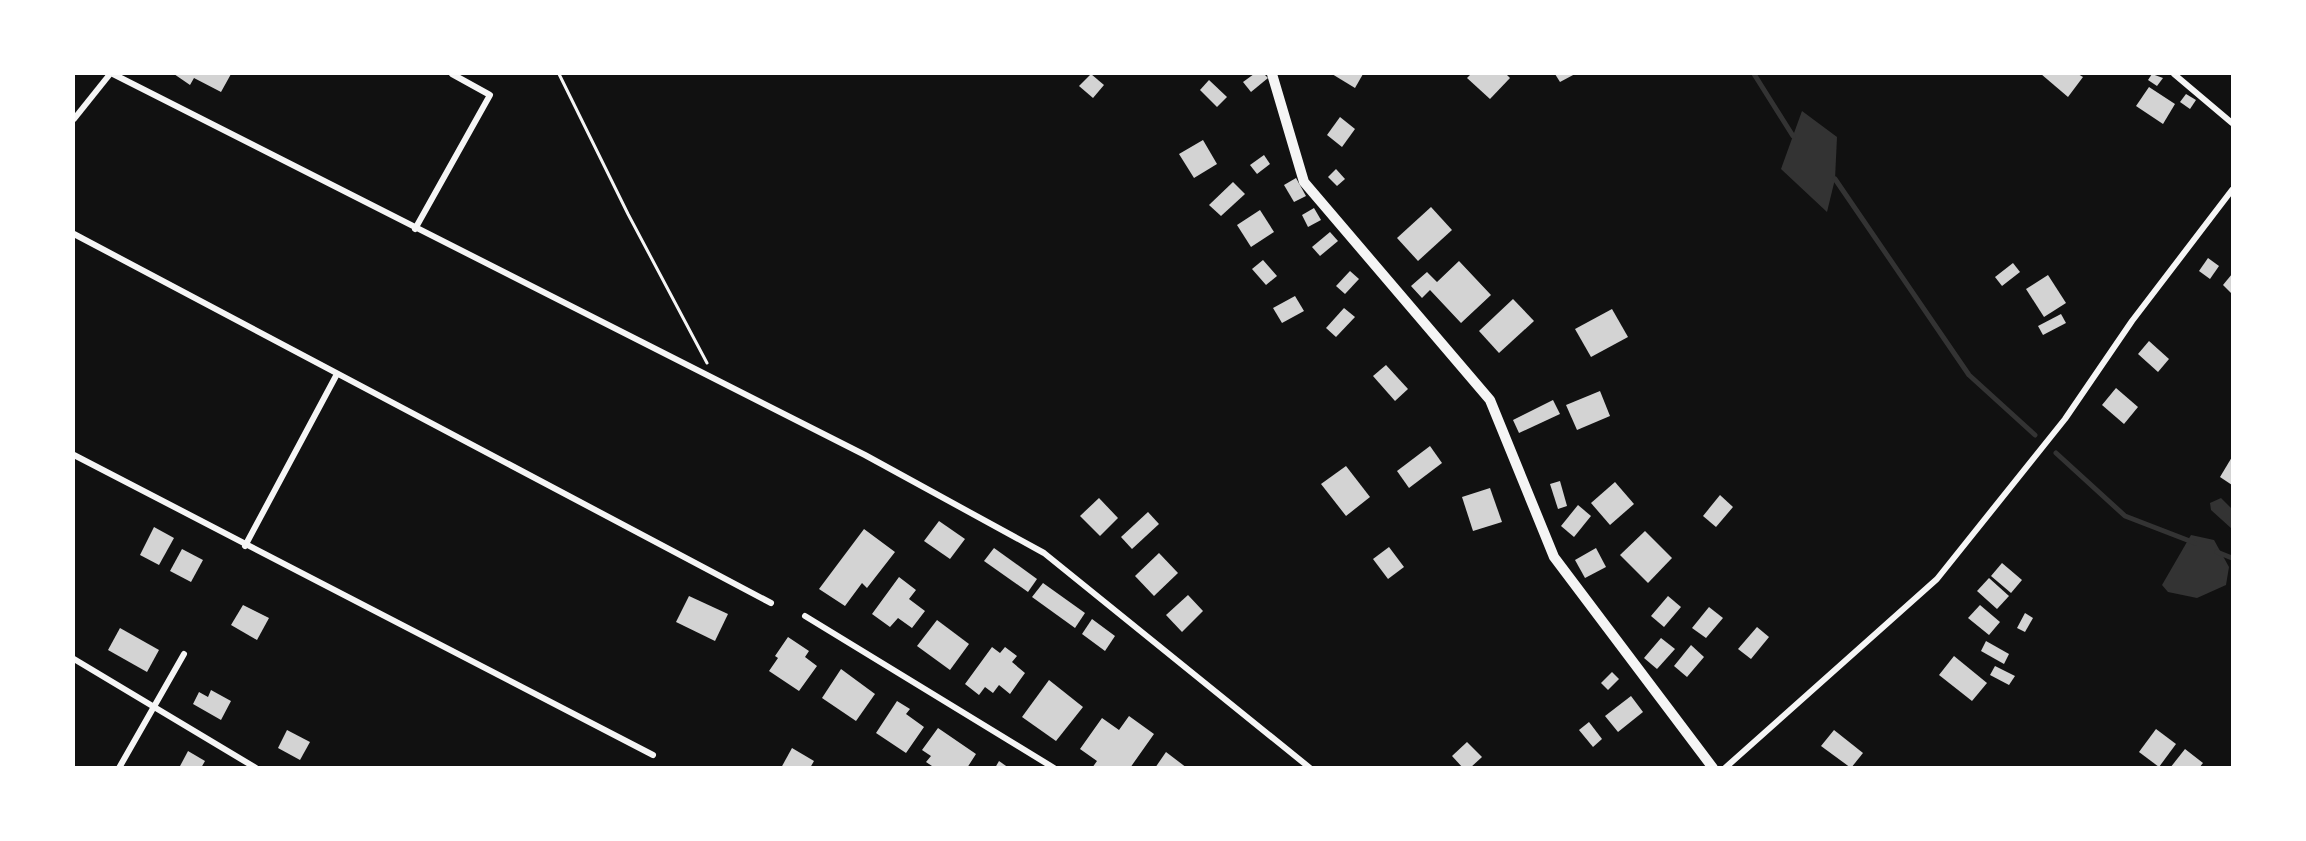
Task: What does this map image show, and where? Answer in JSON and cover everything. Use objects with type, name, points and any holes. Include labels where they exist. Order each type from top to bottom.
[{"type":"street","points":[[415,229],[490,95],[452,74]]},
{"type":"street","points":[[1272,74],[1304,182],[1490,400],[1554,557],[1713,768]]},
{"type":"street","points":[[2174,74],[2232,123]]},
{"type":"street","points":[[74,119],[107,75],[865,455],[1044,553],[1311,768]]},
{"type":"street","points":[[1725,768],[1937,579],[2065,419],[2133,321],[2232,190]]},
{"type":"street","points":[[74,234],[771,603]]},
{"type":"street","points":[[246,546],[338,374]]},
{"type":"street","points":[[74,455],[653,756]]},
{"type":"street","points":[[804,616],[1054,768]]},
{"type":"street","points":[[119,768],[184,654]]},
{"type":"street","points":[[74,659],[256,768]]},
{"type":"path","points":[[559,74],[628,214],[716,379]]},
{"type":"shaded area","points":[[1802,111],[1837,137],[1835,179],[1827,212],[1781,169]]},
{"type":"shaded area","points":[[2221,498],[2232,509],[2232,529],[2211,510],[2210,503]]},
{"type":"shaded area","points":[[2191,535],[2214,540],[2229,567],[2226,585],[2197,598],[2168,592],[2162,585]]},
{"type":"building","points":[[174,74],[231,74],[221,92],[194,78],[190,85]]},
{"type":"building","points":[[1091,74],[1104,85],[1093,98],[1079,86]]},
{"type":"building","points":[[1254,74],[1264,74],[1268,78],[1251,92],[1243,82]]},
{"type":"building","points":[[1332,74],[1363,74],[1355,88]]},
{"type":"building","points":[[1471,74],[1506,74],[1510,78],[1490,99],[1467,78]]},
{"type":"building","points":[[1555,74],[1575,74],[1560,82]]},
{"type":"building","points":[[2041,74],[2078,74],[2083,77],[2068,97]]},
{"type":"building","points":[[2152,74],[2163,78],[2157,86],[2148,80]]},
{"type":"building","points":[[1209,80],[1227,97],[1217,107],[1200,90]]},
{"type":"building","points":[[2149,87],[2175,104],[2163,124],[2136,106]]},
{"type":"building","points":[[2186,94],[2196,100],[2190,109],[2180,102]]},
{"type":"building","points":[[1340,117],[1355,129],[1342,147],[1327,135]]},
{"type":"building","points":[[1203,140],[1217,164],[1194,178],[1179,154]]},
{"type":"building","points":[[1264,155],[1270,164],[1257,174],[1250,165]]},
{"type":"building","points":[[1336,169],[1345,179],[1337,186],[1328,177]]},
{"type":"building","points":[[1296,178],[1306,196],[1294,202],[1284,185]]},
{"type":"building","points":[[1233,182],[1245,194],[1221,216],[1209,205]]},
{"type":"building","points":[[1431,207],[1452,230],[1418,261],[1397,238]]},
{"type":"building","points":[[1314,208],[1321,220],[1308,227],[1302,215]]},
{"type":"building","points":[[1260,210],[1274,232],[1251,247],[1237,225]]},
{"type":"building","points":[[1330,232],[1338,241],[1320,256],[1312,247]]},
{"type":"building","points":[[2208,258],[2219,266],[2210,279],[2199,271]]},
{"type":"building","points":[[1263,260],[1277,276],[1266,285],[1252,269]]},
{"type":"building","points":[[1459,261],[1491,295],[1461,323],[1430,290],[1422,298],[1411,286],[1427,272],[1437,282]]},
{"type":"building","points":[[2013,263],[2020,272],[2002,286],[1995,277]]},
{"type":"building","points":[[1350,271],[1359,279],[1345,294],[1336,286]]},
{"type":"building","points":[[2232,274],[2232,294],[2223,285]]},
{"type":"building","points":[[2048,275],[2066,303],[2044,317],[2026,289]]},
{"type":"building","points":[[1295,296],[1304,311],[1282,323],[1273,308]]},
{"type":"building","points":[[1513,299],[1534,321],[1499,353],[1479,331]]},
{"type":"building","points":[[1344,308],[1355,317],[1336,337],[1326,328]]},
{"type":"building","points":[[1612,309],[1628,337],[1591,357],[1575,329]]},
{"type":"building","points":[[2061,314],[2066,323],[2043,335],[2038,326]]},
{"type":"building","points":[[2149,341],[2169,359],[2158,372],[2138,354]]},
{"type":"building","points":[[1386,365],[1408,389],[1395,401],[1373,376]]},
{"type":"building","points":[[2116,388],[2138,407],[2124,424],[2102,405]]},
{"type":"building","points":[[1600,391],[1610,416],[1577,430],[1566,405]]},
{"type":"building","points":[[1553,400],[1560,414],[1519,433],[1513,420]]},
{"type":"building","points":[[1430,446],[1442,463],[1409,488],[1397,471]]},
{"type":"building","points":[[2232,457],[2232,485],[2220,477]]},
{"type":"building","points":[[1346,466],[1370,497],[1346,516],[1321,484]]},
{"type":"building","points":[[1560,481],[1567,506],[1558,509],[1550,484]]},
{"type":"building","points":[[1615,482],[1634,504],[1610,525],[1591,503]]},
{"type":"building","points":[[1490,488],[1502,522],[1473,531],[1462,497]]},
{"type":"building","points":[[1720,495],[1733,507],[1716,527],[1703,516]]},
{"type":"building","points":[[1099,498],[1118,518],[1100,536],[1080,516]]},
{"type":"building","points":[[1578,505],[1591,516],[1574,537],[1561,526]]},
{"type":"building","points":[[1148,512],[1159,524],[1132,549],[1121,537]]},
{"type":"building","points":[[939,521],[965,539],[950,559],[924,541]]},
{"type":"building","points":[[154,527],[174,538],[159,565],[140,555]]},
{"type":"building","points":[[864,529],[895,552],[867,588],[862,583],[845,606],[819,589]]},
{"type":"building","points":[[1645,531],[1672,558],[1648,583],[1620,555]]},
{"type":"building","points":[[1389,547],[1404,567],[1388,579],[1373,559]]},
{"type":"building","points":[[994,548],[1037,579],[1028,592],[984,561]]},
{"type":"building","points":[[1596,548],[1606,567],[1585,578],[1575,560]]},
{"type":"building","points":[[182,549],[203,560],[191,582],[170,571]]},
{"type":"building","points":[[1159,553],[1178,573],[1154,596],[1135,576]]},
{"type":"building","points":[[2002,563],[2022,580],[2011,593],[1991,576]]},
{"type":"building","points":[[899,577],[916,590],[909,599],[925,611],[912,628],[898,618],[890,627],[872,614]]},
{"type":"building","points":[[1989,578],[2009,596],[1997,609],[1977,591]]},
{"type":"building","points":[[1043,583],[1085,613],[1075,628],[1032,597]]},
{"type":"building","points":[[1188,595],[1203,611],[1182,632],[1166,615]]},
{"type":"building","points":[[689,596],[728,614],[715,641],[676,622]]},
{"type":"building","points":[[1668,596],[1681,607],[1664,627],[1651,616]]},
{"type":"building","points":[[243,605],[269,618],[257,640],[231,625]]},
{"type":"building","points":[[1980,605],[2000,622],[1989,635],[1968,618]]},
{"type":"building","points":[[1709,607],[1723,618],[1706,638],[1692,628]]},
{"type":"building","points":[[2025,613],[2033,618],[2025,632],[2017,628]]},
{"type":"building","points":[[1092,619],[1115,636],[1105,651],[1082,634]]},
{"type":"building","points":[[937,620],[969,644],[950,670],[917,646]]},
{"type":"building","points":[[1757,627],[1769,637],[1751,659],[1738,649]]},
{"type":"building","points":[[120,628],[159,650],[147,672],[108,650]]},
{"type":"building","points":[[788,637],[809,651],[805,657],[817,666],[799,691],[769,671],[778,658],[775,656]]},
{"type":"building","points":[[1661,638],[1675,649],[1657,669],[1644,658]]},
{"type":"building","points":[[1986,641],[2009,654],[2004,664],[1981,651]]},
{"type":"building","points":[[1691,645],[1704,657],[1687,677],[1674,666]]},
{"type":"building","points":[[992,647],[1000,653],[1005,647],[1017,656],[1012,662],[1025,673],[1010,694],[999,685],[993,693],[985,687],[979,695],[965,684]]},
{"type":"building","points":[[1954,656],[1987,683],[1972,701],[1939,675]]},
{"type":"building","points":[[1995,666],[2015,676],[2009,685],[1990,675]]},
{"type":"building","points":[[841,669],[875,694],[856,721],[822,698]]},
{"type":"building","points":[[1612,672],[1619,679],[1608,690],[1601,683]]},
{"type":"building","points":[[1049,680],[1083,707],[1056,741],[1022,717]]},
{"type":"building","points":[[211,690],[231,701],[221,720],[193,704],[199,692],[208,697]]},
{"type":"building","points":[[1631,696],[1643,712],[1618,732],[1605,716]]},
{"type":"building","points":[[897,701],[910,709],[906,714],[924,727],[906,753],[876,733]]},
{"type":"building","points":[[1129,716],[1154,734],[1130,768],[1092,768],[1097,761],[1080,749],[1102,718],[1119,730]]},
{"type":"building","points":[[1589,722],[1602,739],[1593,747],[1579,730]]},
{"type":"building","points":[[938,728],[976,754],[967,768],[935,768],[926,762],[931,756],[922,750]]},
{"type":"building","points":[[2156,729],[2176,744],[2159,767],[2139,752]]},
{"type":"building","points":[[287,730],[310,742],[300,760],[278,748]]},
{"type":"building","points":[[1834,730],[1863,753],[1851,768],[1821,746]]},
{"type":"building","points":[[1467,742],[1482,757],[1470,768],[1463,768],[1452,756]]},
{"type":"building","points":[[792,748],[814,761],[810,768],[781,768]]},
{"type":"building","points":[[2185,749],[2203,763],[2199,768],[2170,768]]},
{"type":"building","points":[[188,751],[205,761],[201,768],[179,768]]},
{"type":"building","points":[[1166,752],[1187,768],[1155,768]]},
{"type":"building","points":[[999,761],[1009,768],[995,768]]},
{"type":"waterway","points":[[1754,74],[1793,136]]},
{"type":"waterway","points":[[1835,179],[1969,375],[2035,435]]},
{"type":"waterway","points":[[2056,453],[2125,516],[2195,543]]},
{"type":"waterway","points":[[2217,552],[2232,558]]}]
